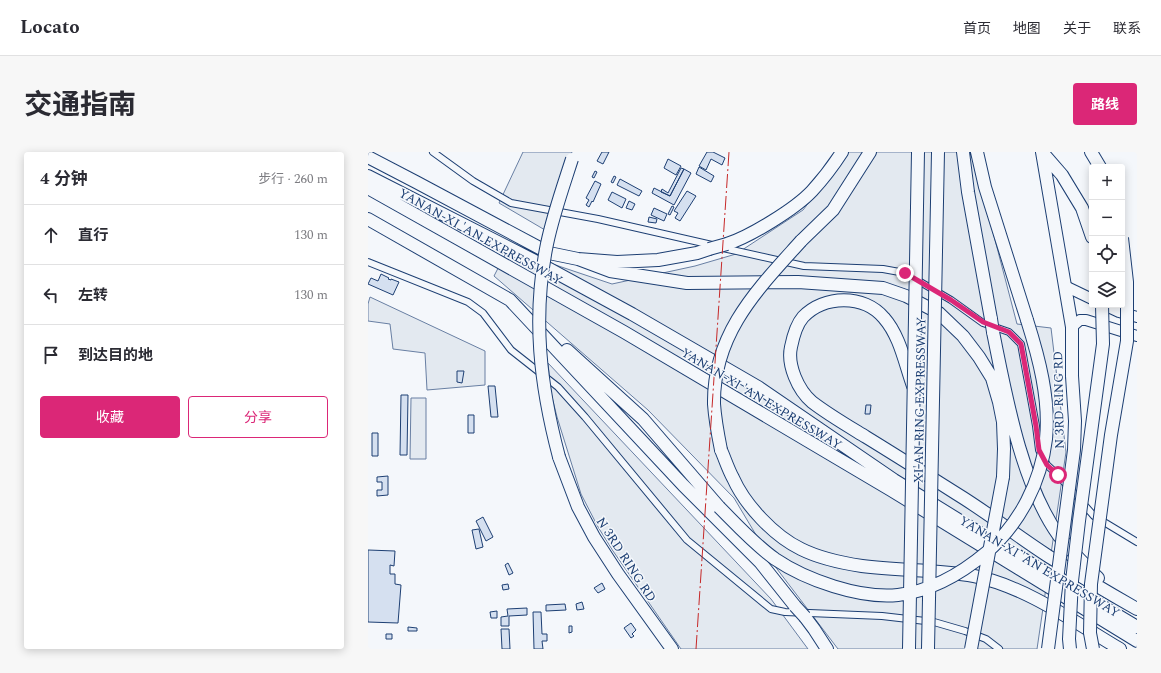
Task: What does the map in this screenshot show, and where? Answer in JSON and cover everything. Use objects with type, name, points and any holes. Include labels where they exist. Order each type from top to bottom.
[{"type":"highway","points":[[578,260],[617,262],[658,260],[697,253],[727,244],[765,226],[812,192],[842,152]]},
{"type":"highway","points":[[870,152],[833,210],[802,241],[756,292],[741,312],[723,350],[718,367],[714,405],[721,450],[733,479],[753,510],[775,533],[800,549],[831,560],[862,566],[974,576],[1006,586],[1033,598],[1120,649]]},
{"type":"highway","name":"XI'AN RING EXPRESSWAY","points":[[909,649],[918,152]]},
{"type":"highway","name":"XI'AN RING EXPRESSWAY","points":[[928,649],[938,152]]},
{"type":"highway","points":[[963,152],[968,192],[993,332],[1017,440],[1029,478],[1059,536],[1117,598]]},
{"type":"highway","points":[[368,219],[510,300],[643,418],[746,535],[775,559],[812,579],[842,588],[872,594],[898,595],[926,588],[950,578],[976,561],[996,544],[1022,510],[1037,478],[1043,458],[1046,438],[1045,393],[1040,367],[1027,320],[989,200],[977,152]]},
{"type":"highway","points":[[1042,152],[1062,175],[1082,208],[1092,236]]},
{"type":"highway","name":"N 3RD RING RD","points":[[1042,152],[1072,327],[1072,376],[1075,421],[1074,450],[1048,649]]},
{"type":"highway","points":[[1092,152],[1098,164]]},
{"type":"highway","name":"N 3RD RING RD","points":[[575,156],[559,197],[547,244],[540,294],[539,343],[543,384],[549,421],[559,457],[578,507],[594,537],[618,574],[672,649]]},
{"type":"highway","points":[[368,158],[389,167],[549,253],[578,260],[610,271],[687,283],[798,282],[883,288],[906,296],[939,313],[963,336],[980,357],[992,378],[1003,422],[1003,477],[971,649]]},
{"type":"highway","name":"YANAN-XI 'AN EXPRESSWAY","points":[[368,176],[531,259],[632,314],[751,384],[894,480],[1137,627]]},
{"type":"highway","name":"YANAN-XI 'AN EXPRESSWAY","points":[[368,188],[637,340],[891,490],[1137,641]]},
{"type":"highway","points":[[1093,649],[1090,634],[1090,584],[1111,435],[1127,341],[1127,282],[1125,264]]},
{"type":"highway","points":[[510,300],[683,485],[760,562],[814,629],[826,649]]},
{"type":"highway","points":[[914,386],[893,331],[884,317],[873,307],[859,302],[846,300],[830,302],[814,308],[803,318],[794,333],[790,349],[791,368],[798,382],[811,401],[980,508],[1048,555],[1137,609]]},
{"type":"highway","points":[[1070,649],[1069,639],[1072,581],[1103,344],[1103,308]]},
{"type":"main road","points":[[1064,286],[1089,298]]},
{"type":"main road","points":[[1110,308],[1119,312]]},
{"type":"main road","points":[[1106,327],[1106,317],[1111,310],[1137,317]]},
{"type":"main road","points":[[1072,327],[1080,320],[1086,320],[1137,336]]},
{"type":"street","points":[[433,152],[473,181],[511,203],[598,219],[804,266],[883,269],[905,273],[951,300],[983,322],[1009,332],[1021,344],[1039,450],[1047,465],[1058,475],[1094,516],[1137,542]]},
{"type":"street","points":[[368,262],[468,302],[483,312],[511,350],[558,387],[586,417],[687,540],[771,609],[785,612],[882,616],[934,622],[966,631],[986,639],[999,649]]},
{"type":"shaded area","points":[[523,152],[572,152],[558,184],[545,230],[499,203]]},
{"type":"shaded area","points":[[848,152],[972,152],[1017,324],[1051,328],[1066,452],[1037,649],[838,649],[774,565],[734,498],[648,410],[494,276],[508,249],[612,284],[695,266],[736,254],[803,210]]},
{"type":"shaded area","points":[[370,297],[485,351],[485,385],[427,390],[425,353],[393,349],[390,324],[368,321],[368,304]]},
{"type":"shaded area","points":[[548,363],[771,599],[808,649],[681,649],[613,551],[598,527],[581,494],[557,417],[551,393]]},
{"type":"shaded area","points":[[411,398],[426,398],[426,459],[410,459]]},
{"type":"building","points":[[602,152],[609,152],[603,164],[597,161]]},
{"type":"building","points":[[707,152],[713,152],[725,158],[722,165],[711,159],[706,170],[699,166]]},
{"type":"building","points":[[668,159],[681,166],[676,175],[664,168]]},
{"type":"building","points":[[699,167],[714,176],[711,182],[696,174]]},
{"type":"building","points":[[681,168],[684,169],[670,196],[661,192],[662,189],[668,193]]},
{"type":"building","points":[[684,169],[691,173],[674,205],[652,193],[654,188],[670,196]]},
{"type":"building","points":[[595,171],[597,172],[594,178],[592,177]]},
{"type":"building","points":[[614,176],[616,177],[613,183],[611,182]]},
{"type":"building","points":[[620,179],[642,191],[639,196],[617,185]]},
{"type":"building","points":[[595,181],[601,184],[593,202],[592,201],[589,207],[586,205],[589,200],[586,198]]},
{"type":"building","points":[[687,191],[696,196],[680,221],[675,218],[678,213],[674,211]]},
{"type":"building","points":[[612,192],[626,199],[622,208],[608,200]]},
{"type":"building","points":[[629,201],[635,204],[632,210],[626,208]]},
{"type":"building","points":[[672,206],[674,207],[670,215],[668,214]]},
{"type":"building","points":[[654,208],[667,214],[664,221],[651,215]]},
{"type":"building","points":[[649,217],[657,219],[656,223],[648,222]]},
{"type":"building","points":[[381,274],[389,278],[388,279],[399,282],[393,295],[368,284],[371,278],[378,281]]},
{"type":"building","points":[[457,371],[464,371],[462,383],[457,382]]},
{"type":"building","points":[[488,386],[495,386],[498,417],[491,417]]},
{"type":"building","points":[[401,395],[408,395],[407,455],[400,455]]},
{"type":"building","points":[[866,405],[871,405],[870,414],[865,414]]},
{"type":"building","points":[[468,415],[474,415],[474,433],[468,433]]},
{"type":"building","points":[[372,433],[378,433],[378,456],[372,456]]},
{"type":"building","points":[[388,476],[388,495],[377,496],[377,490],[382,490],[382,482],[377,482],[377,477]]},
{"type":"building","points":[[483,517],[493,537],[486,541],[476,521]]},
{"type":"building","points":[[479,529],[483,547],[476,549],[472,530]]},
{"type":"building","points":[[368,550],[395,551],[394,566],[390,565],[390,574],[395,574],[395,584],[401,585],[398,623],[368,622]]},
{"type":"building","points":[[508,563],[513,573],[509,575],[505,565]]},
{"type":"building","points":[[602,583],[605,589],[598,593],[594,588]]},
{"type":"building","points":[[508,584],[509,589],[503,590],[502,585]]},
{"type":"building","points":[[582,602],[584,609],[577,610],[576,604]]},
{"type":"building","points":[[565,604],[566,610],[546,611],[546,605]]},
{"type":"building","points":[[527,608],[527,615],[509,616],[509,626],[501,626],[501,617],[508,616],[507,609]]},
{"type":"building","points":[[497,611],[497,618],[491,618],[490,612]]},
{"type":"building","points":[[533,612],[541,612],[542,634],[547,634],[547,641],[542,641],[543,649],[534,649]]},
{"type":"building","points":[[631,623],[636,630],[632,634],[634,636],[631,638],[624,628]]},
{"type":"building","points":[[569,626],[572,626],[572,632],[569,633]]},
{"type":"building","points":[[408,627],[417,628],[417,631],[408,631]]},
{"type":"building","points":[[501,629],[509,629],[510,649],[502,649]]},
{"type":"building","points":[[386,634],[392,634],[392,639],[386,639]]},
{"type":"power","points":[[696,649],[729,152]]},
{"type":"route","points":[[905,273],[951,300],[983,322],[1009,332],[1021,344],[1039,450],[1047,465],[1058,475]]}]
